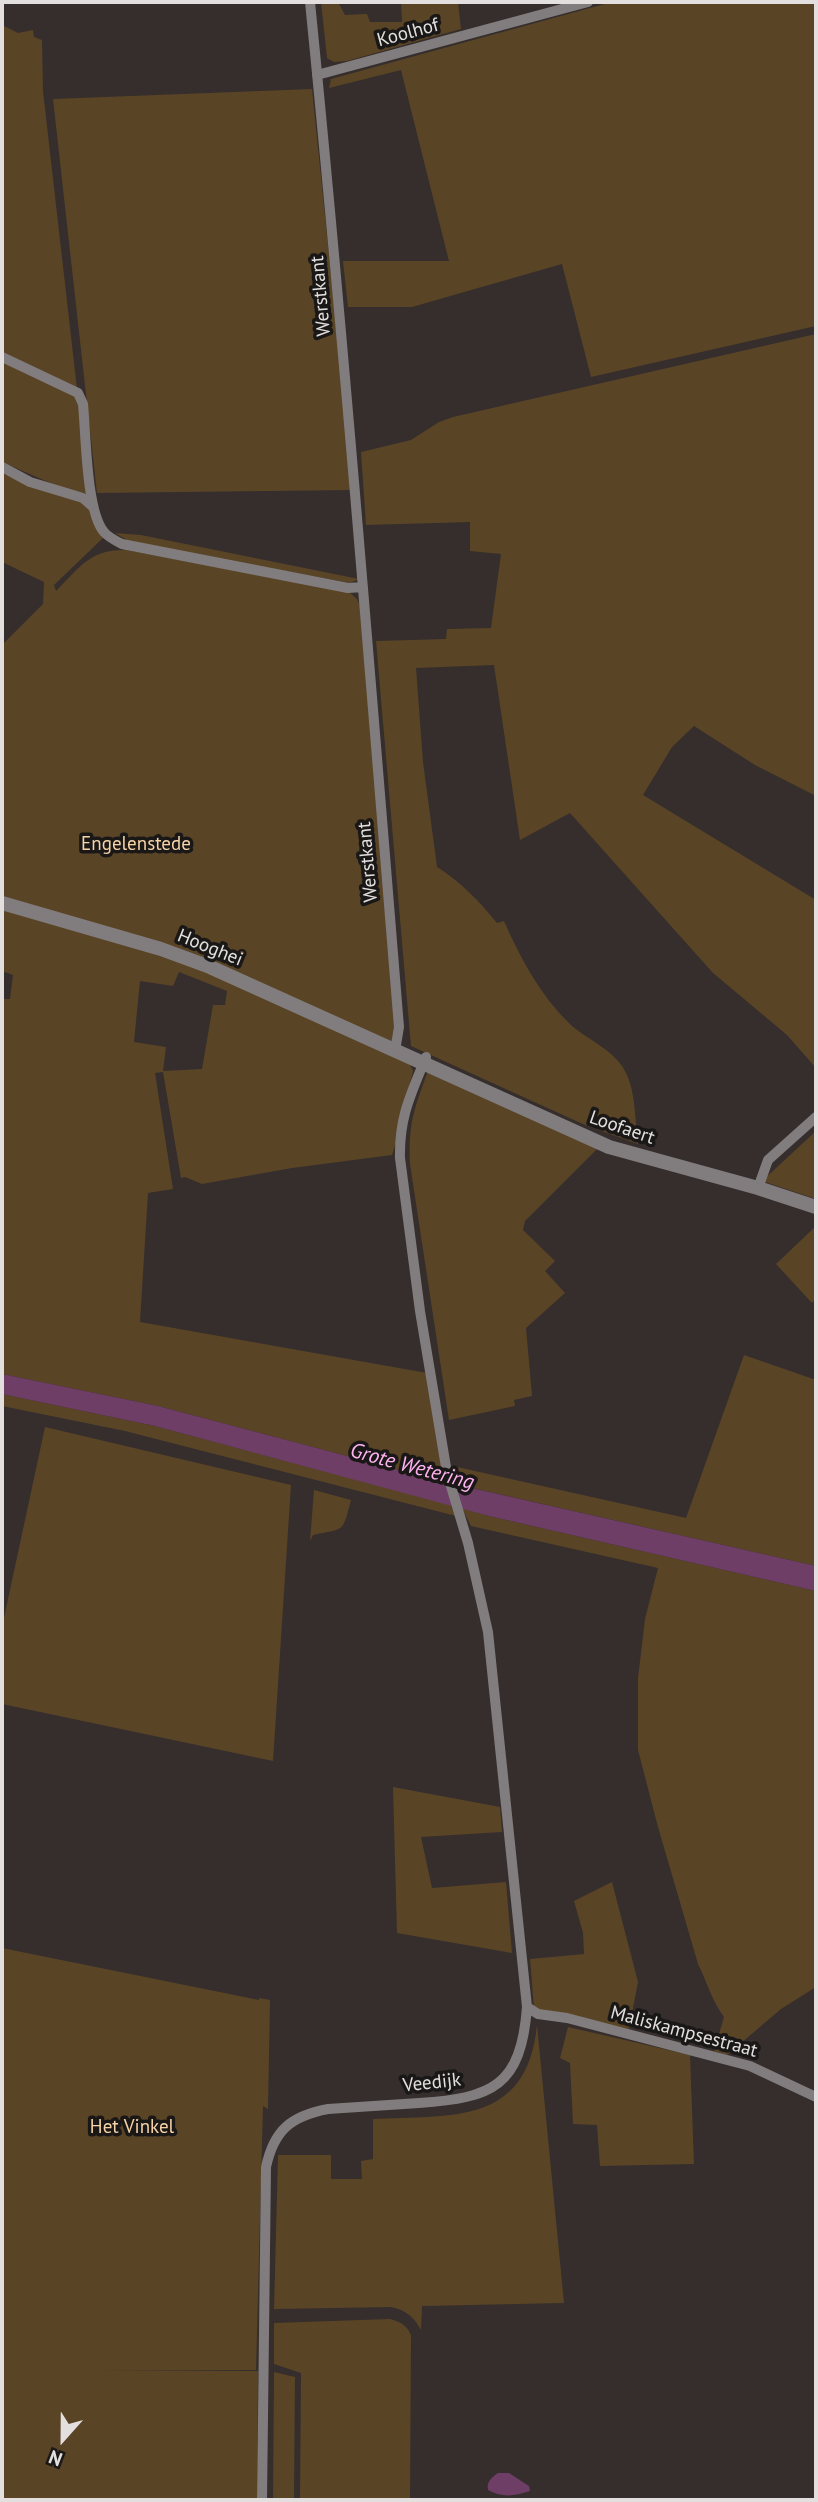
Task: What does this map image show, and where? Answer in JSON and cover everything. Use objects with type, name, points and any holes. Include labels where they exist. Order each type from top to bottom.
[{"type":"street","name":"Werstkant","points":[[310,2],[363,587],[399,1027],[395,1051]]},
{"type":"street","name":"Koolhof","points":[[317,75],[588,2]]},
{"type":"street","points":[[2,357],[78,393],[83,404],[92,506],[104,532],[122,544],[348,588],[363,587]]},
{"type":"street","points":[[2,467],[30,482],[83,498],[92,506]]},
{"type":"street","name":"Hooghei","points":[[2,903],[161,949],[210,967],[395,1051]]},
{"type":"street","name":"Loofaert","points":[[395,1051],[425,1060],[609,1147],[758,1188],[816,1207]]},
{"type":"street","name":"Veedijk","points":[[261,2500],[266,2167],[275,2139],[296,2118],[309,2112],[459,2101],[481,2094],[498,2084],[508,2073],[522,2043],[526,2022],[527,2007],[488,1632],[447,1473],[420,1311],[400,1158],[399,1135],[402,1117],[408,1096],[425,1060]]},
{"type":"street","points":[[758,1188],[768,1160],[816,1117]]},
{"type":"street","name":"Maliskampsestraat","points":[[527,2007],[538,2014],[567,2018],[718,2056],[750,2066],[816,2097]]},
{"type":"street","points":[[526,2022],[538,2014]]},
{"type":"green space","points":[[321,2],[338,2],[345,15],[367,14],[370,22],[402,22],[401,2],[458,2],[461,29],[347,61],[334,62],[327,58]]},
{"type":"green space","points":[[612,2],[816,2],[816,326],[591,377],[562,264],[412,307],[348,307],[343,261],[449,261],[401,70],[329,88],[331,79]]},
{"type":"green space","points":[[2,25],[18,33],[33,30],[34,37],[42,40],[43,91],[89,494],[62,488],[2,462]]},
{"type":"green space","points":[[312,89],[353,490],[97,493],[53,99]]},
{"type":"green space","points":[[816,334],[816,796],[755,765],[694,726],[672,747],[643,795],[816,900],[816,1068],[787,1035],[713,973],[570,813],[520,840],[494,665],[416,668],[423,762],[437,867],[469,892],[497,923],[504,921],[524,963],[550,1001],[571,1025],[617,1059],[627,1075],[632,1091],[638,1144],[585,1125],[411,1046],[376,641],[446,639],[447,629],[491,628],[501,554],[470,551],[470,522],[366,525],[361,452],[411,440],[439,422],[453,417]]},
{"type":"green space","name":"Engelenstede","points":[[2,469],[83,500],[90,508],[104,537],[54,585],[56,591],[94,556],[126,550],[348,591],[357,599],[361,608],[397,1038],[413,1071],[397,1140],[392,1155],[292,1168],[202,1184],[181,1178],[163,1072],[155,1073],[173,1189],[148,1193],[140,1322],[427,1373],[445,1482],[158,1406],[2,1374],[2,999],[10,999],[13,975],[2,971],[2,645],[43,604],[44,582],[2,562]],"holes":[[[179,972],[227,991],[225,1005],[213,1005],[202,1069],[163,1071],[166,1047],[134,1042],[140,981],[173,986]]]},
{"type":"green space","points":[[115,533],[141,535],[359,579],[350,583],[132,543]]},
{"type":"green space","points":[[428,1071],[599,1147],[525,1221],[523,1230],[555,1261],[545,1271],[565,1293],[526,1328],[532,1396],[514,1400],[515,1406],[449,1420],[410,1164],[413,1117]]},
{"type":"green space","points":[[816,1131],[816,1199],[762,1181]]},
{"type":"green space","points":[[816,1226],[816,1298],[812,1303],[776,1264]]},
{"type":"green space","points":[[744,1355],[816,1380],[816,1566],[459,1485],[457,1467],[686,1518]]},
{"type":"green space","points":[[2,1394],[155,1426],[451,1505],[456,1516],[125,1431],[2,1406]]},
{"type":"green space","points":[[45,1427],[291,1485],[273,1761],[2,1704],[2,1627]]},
{"type":"green space","points":[[314,1490],[351,1500],[341,1528],[313,1535],[310,1541]]},
{"type":"green space","points":[[462,1508],[816,1591],[816,1987],[781,2009],[727,2055],[714,2051],[724,2017],[698,1964],[638,1750],[638,1678],[645,1619],[658,1568],[471,1526]]},
{"type":"green space","points":[[393,1787],[500,1807],[502,1832],[421,1837],[432,1888],[506,1882],[512,1953],[397,1933]]},
{"type":"green space","points":[[612,1882],[638,1982],[629,2029],[534,2009],[530,1959],[584,1954],[583,1933],[574,1901]]},
{"type":"green space","name":"Het Vinkel","points":[[2,1948],[270,2000],[268,2109],[263,2106],[256,2370],[99,2370],[258,2371],[257,2500],[2,2500]]},
{"type":"green space","points":[[537,2025],[564,2303],[422,2306],[421,2330],[409,2315],[391,2307],[274,2309],[278,2155],[331,2155],[331,2179],[362,2179],[361,2161],[373,2159],[373,2119],[457,2114],[480,2108],[501,2098],[518,2082],[530,2058]]},
{"type":"green space","points":[[568,2027],[690,2055],[694,2164],[600,2166],[597,2125],[573,2124],[570,2063],[560,2058]]},
{"type":"green space","points":[[390,2319],[402,2324],[411,2335],[410,2500],[300,2500],[301,2373],[274,2364],[274,2323]]},
{"type":"green space","points":[[274,2372],[295,2377],[294,2500],[273,2500]]},
{"type":"shaded area","points":[[2,1374],[158,1406],[445,1482],[816,1566],[816,1591],[489,1516],[155,1426],[2,1394]]},
{"type":"shaded area","points":[[498,2473],[509,2473],[529,2486],[530,2491],[509,2495],[488,2490],[489,2482]]},
{"type":"water label","name":"Grote Wetering","points":[[412,1467]]}]
